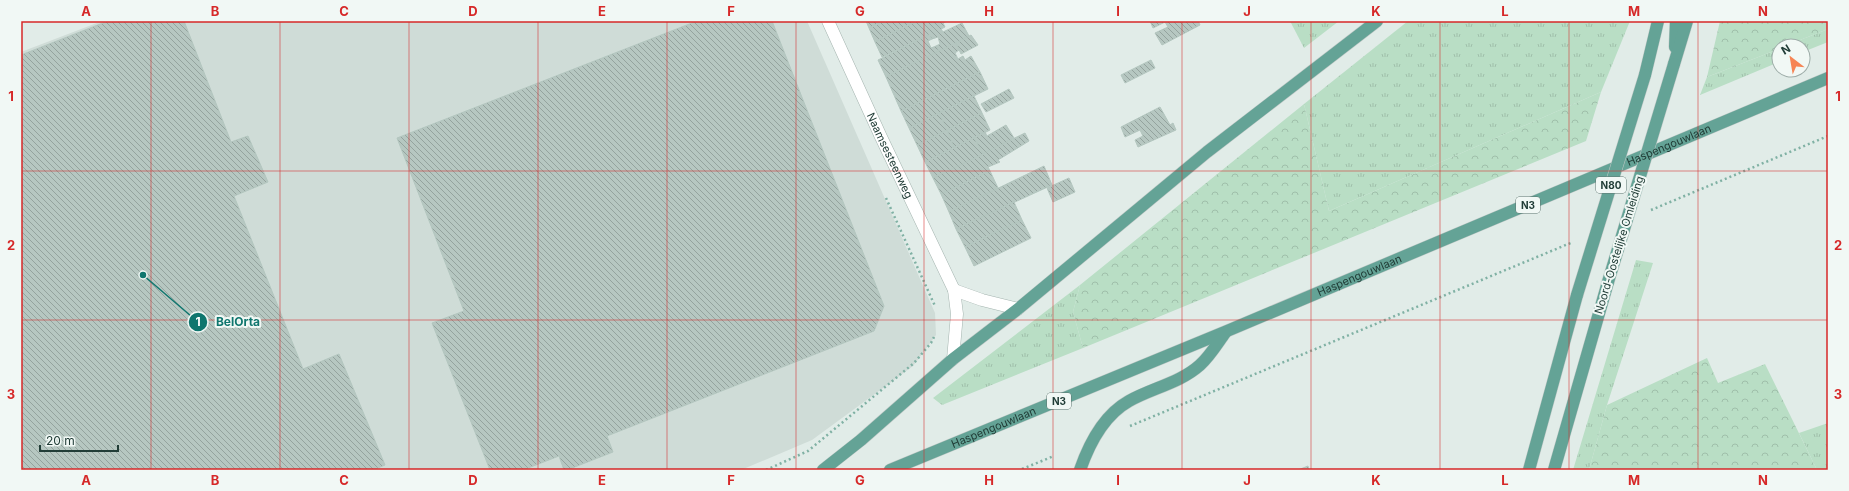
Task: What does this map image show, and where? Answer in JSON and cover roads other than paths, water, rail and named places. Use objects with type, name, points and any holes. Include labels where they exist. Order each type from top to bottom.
[{"type":"main road","points":[[823,470],[861,440],[953,359],[1018,309],[1207,152],[1377,21]]},
{"type":"main road","name":"N80","points":[[1529,470],[1577,295],[1646,75],[1658,21]]},
{"type":"main road","points":[[1674,64],[1676,21]]},
{"type":"main road","name":"Noord-Oostelijke Omleiding","points":[[1554,470],[1608,282],[1688,21]]},
{"type":"main road","name":"Haspengouwlaan","points":[[890,470],[1227,331],[1828,78]]},
{"type":"main road","points":[[1080,470],[1084,457],[1103,424],[1128,401],[1174,382],[1200,365],[1227,331]]},
{"type":"street","name":"Naamsesteenweg","points":[[828,21],[881,137],[954,290],[957,314],[953,359]]},
{"type":"street","points":[[954,290],[982,300],[1018,309]]},
{"type":"place","name":"BelOrta","points":[[143,275]]}]
